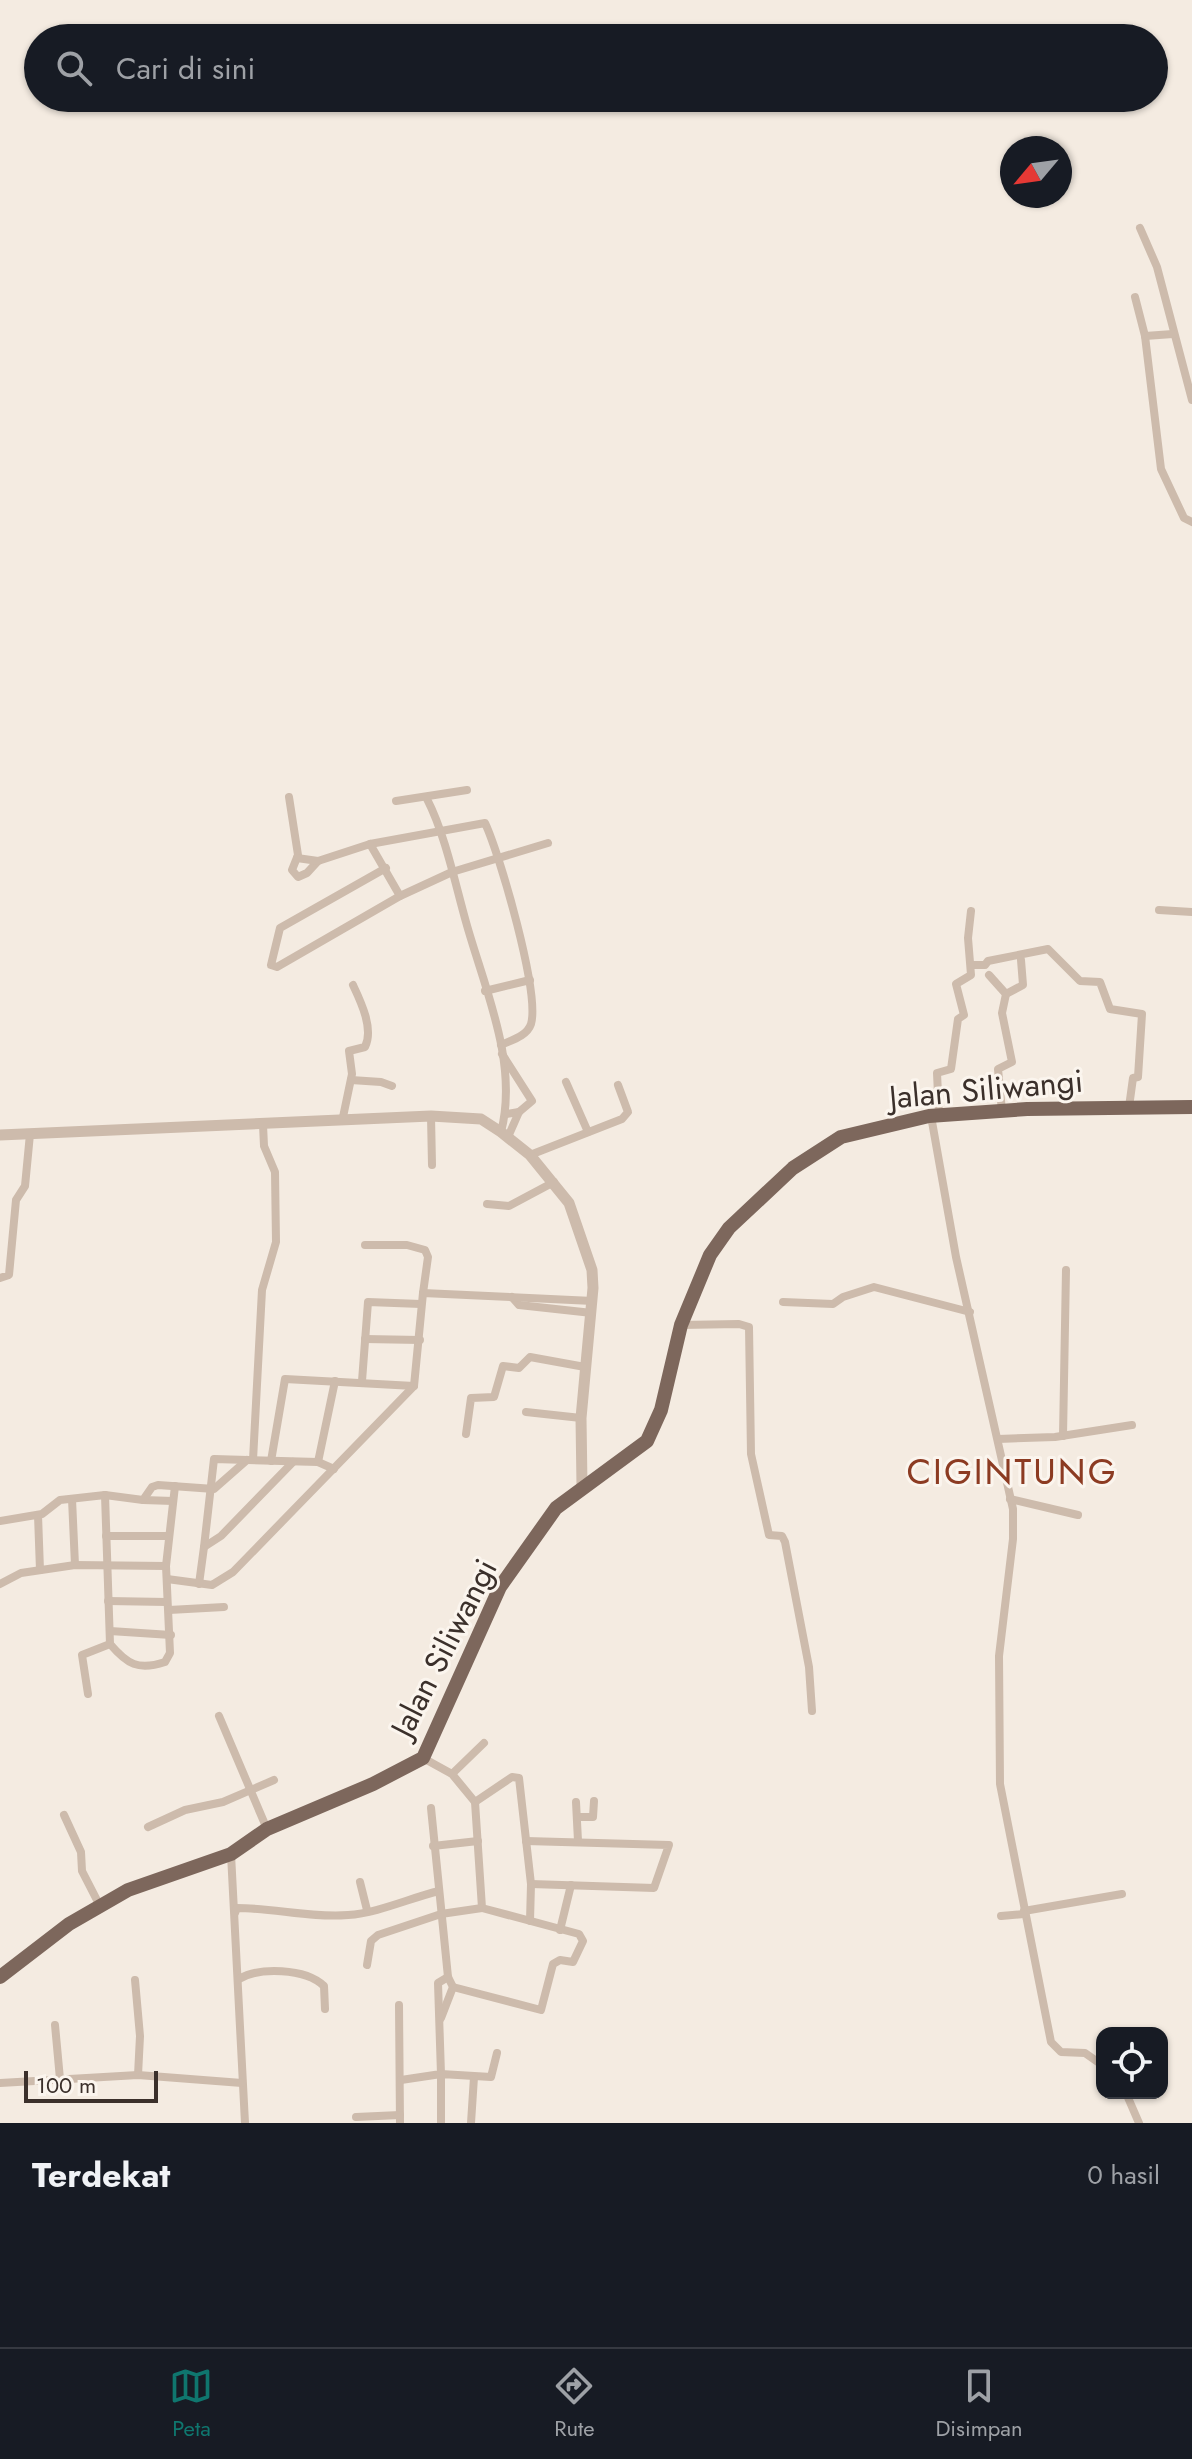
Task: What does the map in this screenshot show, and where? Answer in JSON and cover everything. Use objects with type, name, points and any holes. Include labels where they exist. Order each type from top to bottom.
[{"type":"main road","name":"Jalan Siliwangi","points":[[0,1977],[69,1924],[128,1890],[231,1854],[267,1829],[373,1784],[423,1758],[495,1596],[553,1512],[582,1486],[640,1449],[653,1431],[681,1325],[710,1255],[729,1228],[773,1184],[841,1137],[935,1115],[1192,1107]]},
{"type":"street","points":[[1140,228],[1157,267],[1192,400]]},
{"type":"street","points":[[1135,297],[1145,336],[1161,469],[1184,518],[1192,522]]},
{"type":"street","points":[[1145,336],[1173,334]]},
{"type":"street","points":[[396,801],[427,799],[467,790]]},
{"type":"street","points":[[289,797],[297,858],[292,870],[298,877],[307,873],[318,861]]},
{"type":"street","points":[[427,799],[452,872],[502,1049],[506,1114],[504,1134]]},
{"type":"street","points":[[297,858],[318,861],[370,844],[438,833],[484,821],[530,980],[530,1026],[502,1049]]},
{"type":"street","points":[[386,868],[280,928],[271,965],[277,967],[400,896],[452,872],[548,843]]},
{"type":"street","points":[[370,844],[400,896]]},
{"type":"street","points":[[1159,910],[1192,912]]},
{"type":"street","points":[[971,911],[968,938],[971,976],[956,984],[964,1015],[958,1019],[951,1069],[937,1073],[935,1115],[956,1257],[1010,1499],[1013,1539],[999,1656],[1000,1784],[1051,2042],[1061,2052],[1085,2053],[1096,2061]]},
{"type":"street","points":[[971,965],[985,965],[988,961],[1029,950],[1048,949],[1080,981],[1099,981],[1111,1009],[1142,1014],[1138,1077],[1133,1078],[1129,1107]]},
{"type":"street","points":[[1006,994],[1023,985],[1021,960]]},
{"type":"street","points":[[989,975],[1006,994]]},
{"type":"street","points":[[485,991],[530,980]]},
{"type":"street","points":[[343,1117],[344,1098],[351,1080],[349,1051],[365,1047],[368,1040],[362,1004],[353,985]]},
{"type":"street","points":[[1002,1111],[998,1069],[1012,1062],[1002,1013],[1006,994]]},
{"type":"street","points":[[502,1049],[532,1098],[531,1104],[519,1112],[504,1134]]},
{"type":"street","points":[[351,1080],[392,1086]]},
{"type":"street","points":[[566,1082],[588,1132]]},
{"type":"street","points":[[530,1155],[626,1115],[618,1085]]},
{"type":"street","points":[[506,1114],[519,1112]]},
{"type":"street","points":[[431,1116],[432,1165]]},
{"type":"street","points":[[0,1135],[263,1125],[343,1117],[481,1119],[530,1155],[555,1182],[569,1203],[592,1270],[592,1307],[581,1418],[582,1486]]},
{"type":"street","points":[[143,1500],[152,1487],[210,1488],[225,1483],[250,1460],[262,1290],[276,1227],[274,1163],[265,1152],[263,1125]]},
{"type":"street","points":[[0,1278],[9,1275],[16,1200],[25,1186],[30,1134]]},
{"type":"street","points":[[487,1204],[509,1206],[555,1182]]},
{"type":"street","points":[[167,1579],[212,1585],[233,1572],[414,1386],[428,1257],[425,1250],[407,1245],[365,1245]]},
{"type":"street","points":[[1063,1436],[1066,1270]]},
{"type":"street","points":[[783,1302],[833,1304],[843,1297],[874,1287],[970,1312]]},
{"type":"street","points":[[423,1293],[512,1297],[592,1307]]},
{"type":"street","points":[[362,1381],[368,1302],[421,1304]]},
{"type":"street","points":[[681,1325],[746,1324],[749,1327],[752,1463],[769,1535],[782,1536],[785,1542],[809,1667],[812,1711]]},
{"type":"street","points":[[365,1339],[420,1340]]},
{"type":"street","points":[[466,1434],[472,1396],[494,1397],[503,1366],[519,1368],[530,1357],[585,1367]]},
{"type":"street","points":[[271,1461],[284,1380],[362,1381],[414,1386]]},
{"type":"street","points":[[318,1462],[335,1381]]},
{"type":"street","points":[[526,1412],[581,1418]]},
{"type":"street","points":[[998,1439],[1063,1436],[1132,1425]]},
{"type":"street","points":[[199,1584],[214,1459],[318,1462],[334,1469]]},
{"type":"street","points":[[204,1547],[221,1536],[293,1462]]},
{"type":"street","points":[[105,1495],[110,1644],[124,1661],[143,1667],[168,1659],[171,1635],[166,1566],[175,1486]]},
{"type":"street","points":[[0,1521],[38,1515],[60,1500],[105,1495],[173,1501]]},
{"type":"street","points":[[72,1499],[75,1565]]},
{"type":"street","points":[[1010,1499],[1078,1515]]},
{"type":"street","points":[[38,1515],[40,1570]]},
{"type":"street","points":[[106,1536],[168,1536]]},
{"type":"street","points":[[0,1584],[21,1573],[75,1565],[166,1566]]},
{"type":"street","points":[[108,1601],[224,1607]]},
{"type":"street","points":[[110,1631],[171,1635]]},
{"type":"street","points":[[88,1694],[82,1655],[110,1644]]},
{"type":"street","points":[[219,1716],[267,1829]]},
{"type":"street","points":[[452,1774],[484,1743]]},
{"type":"street","points":[[423,1758],[452,1774],[475,1802],[482,1908]]},
{"type":"street","points":[[475,1802],[512,1777],[519,1778],[531,1884],[530,1921]]},
{"type":"street","points":[[148,1827],[185,1810],[208,1807],[274,1780]]},
{"type":"street","points":[[577,1817],[594,1817],[594,1801]]},
{"type":"street","points":[[576,1802],[578,1841]]},
{"type":"street","points":[[431,1808],[448,1977],[453,1987],[441,2018]]},
{"type":"street","points":[[64,1815],[81,1852],[82,1871],[100,1906]]},
{"type":"street","points":[[433,1846],[478,1841]]},
{"type":"street","points":[[526,1841],[669,1845],[654,1888],[531,1884]]},
{"type":"street","points":[[231,1854],[245,2123]]},
{"type":"street","points":[[360,1882],[367,1910]]},
{"type":"street","points":[[560,1930],[571,1885]]},
{"type":"street","points":[[234,1915],[237,1908],[347,1915],[439,1891]]},
{"type":"street","points":[[1001,1916],[1122,1894]]},
{"type":"street","points":[[367,1965],[374,1937],[441,1914],[482,1908],[579,1934],[583,1941],[573,1962],[560,1960],[553,1964],[541,2010],[453,1987]]},
{"type":"street","points":[[239,1979],[252,1971],[312,1978],[324,1986],[325,2009]]},
{"type":"street","points":[[441,2123],[438,1983],[448,1977]]},
{"type":"street","points":[[135,1980],[140,2036],[138,2075]]},
{"type":"street","points":[[356,2117],[400,2119],[399,2005]]},
{"type":"street","points":[[55,2025],[60,2079]]},
{"type":"street","points":[[401,2080],[441,2074],[487,2078],[494,2075],[497,2053]]},
{"type":"street","points":[[0,2083],[138,2075],[242,2083]]},
{"type":"street","points":[[471,2123],[474,2077]]},
{"type":"street","points":[[1129,2099],[1139,2123]]},
{"type":"district","name":"CIGINTUNG","points":[[1012,1471]]}]
